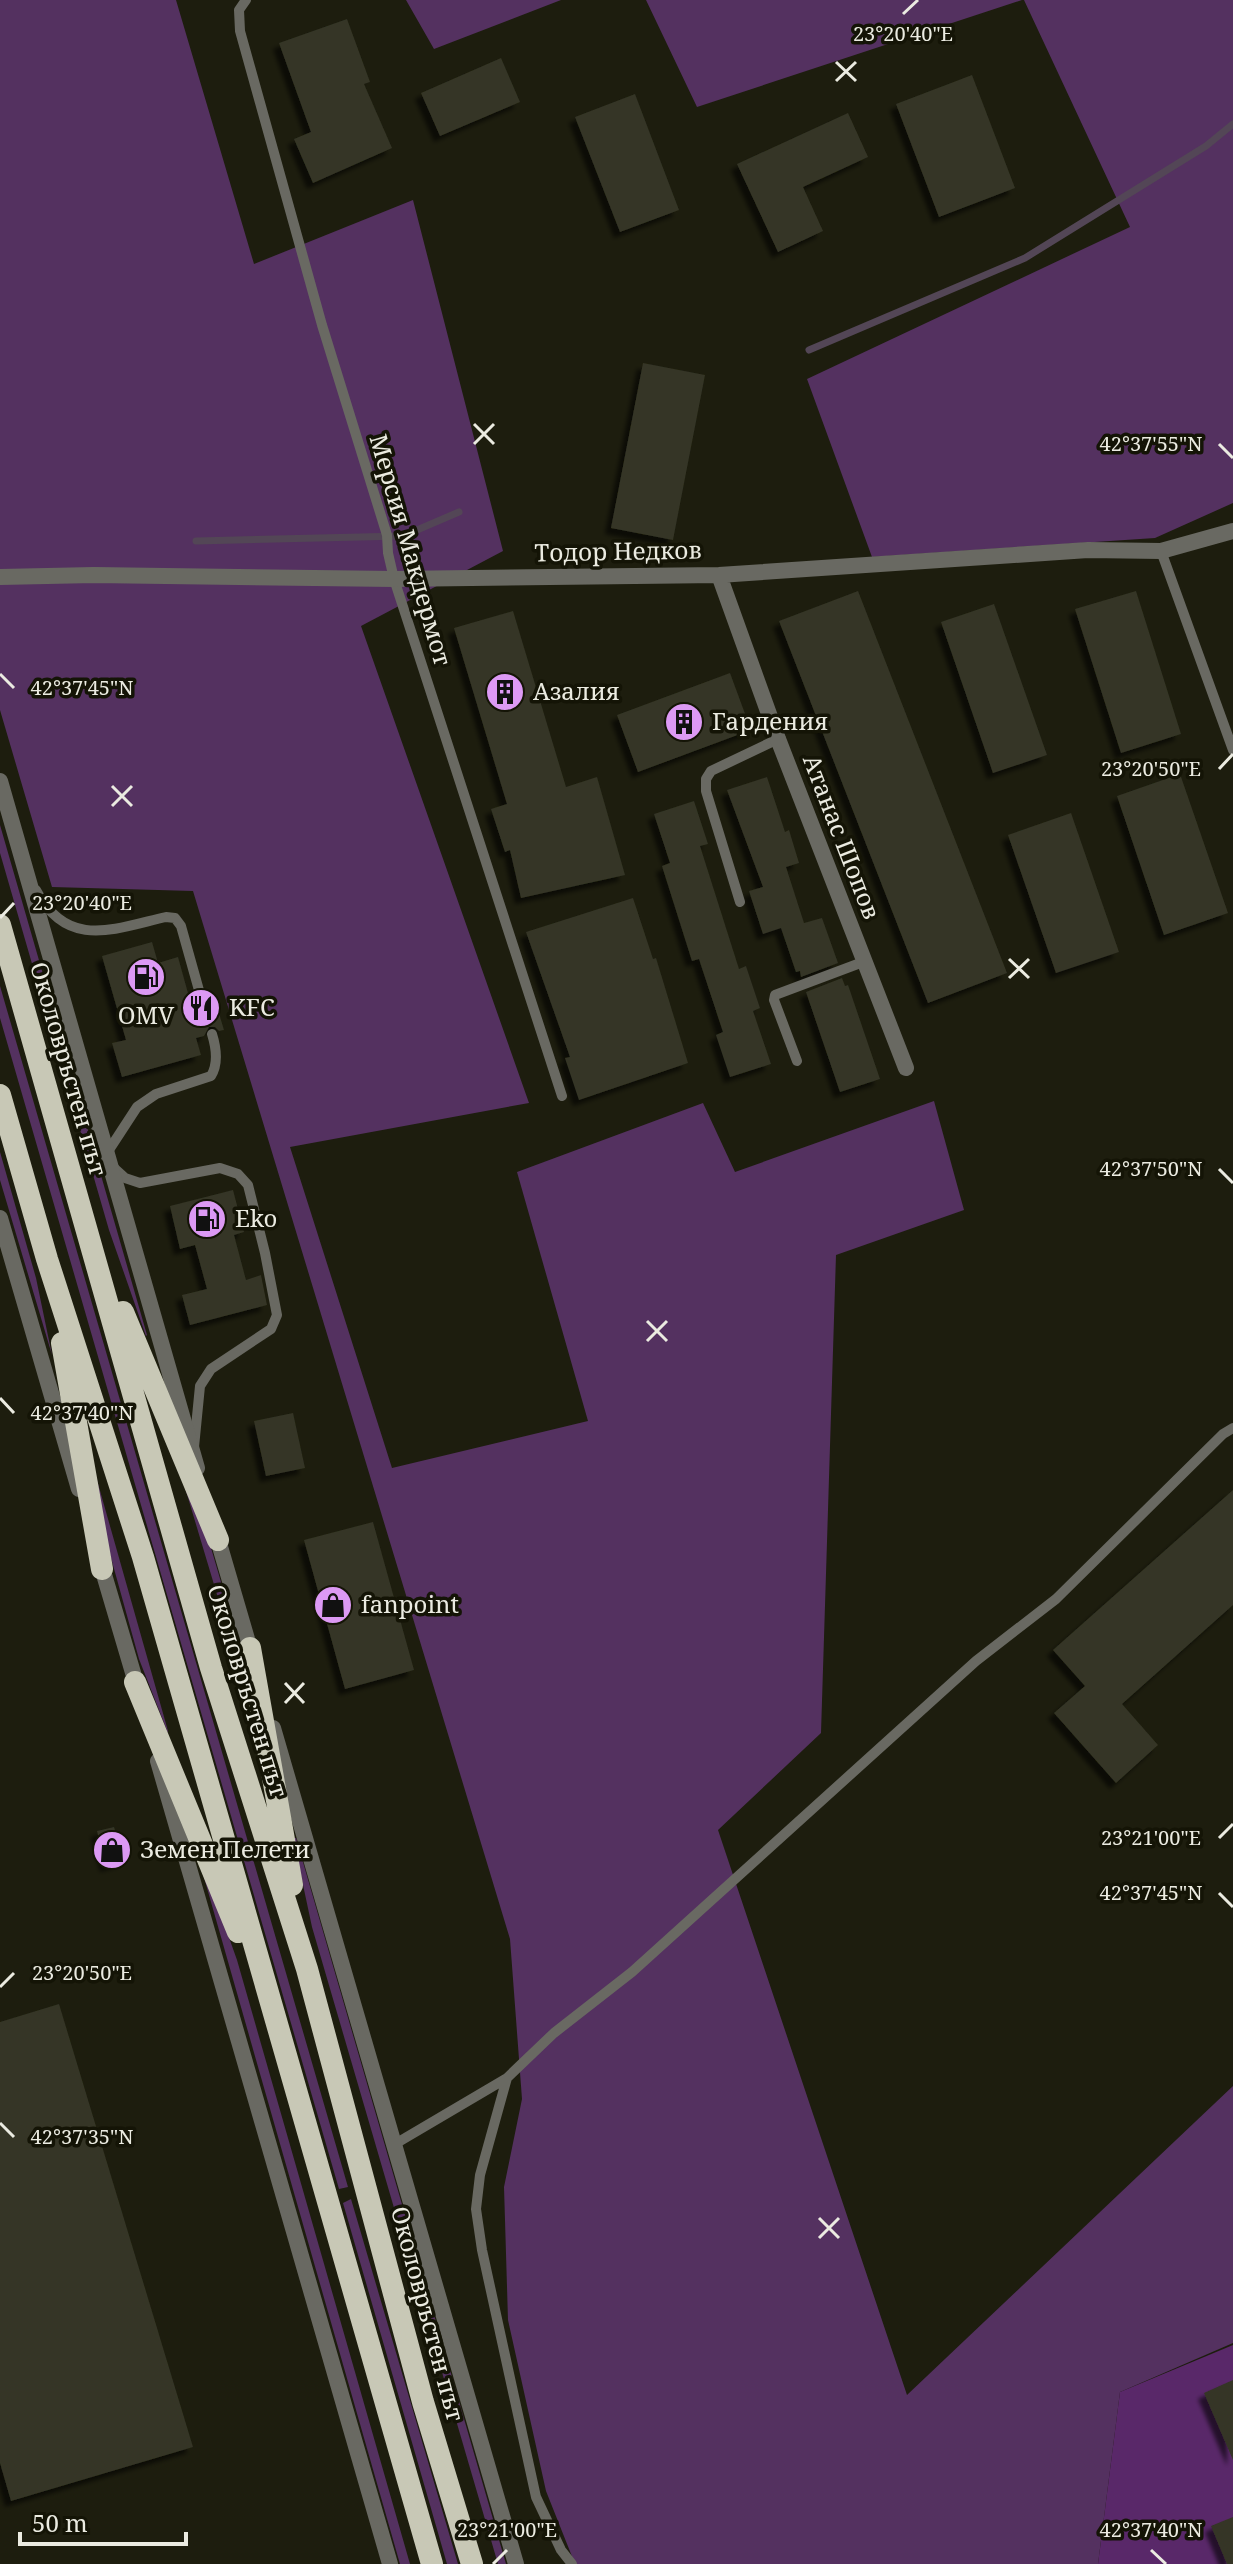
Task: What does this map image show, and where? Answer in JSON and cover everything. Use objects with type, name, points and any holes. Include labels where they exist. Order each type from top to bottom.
[{"type":"highway","name":"Околовръстен път","points":[[0,925],[211,1668],[307,1969],[423,2402],[472,2564]]},
{"type":"highway","points":[[0,1095],[47,1259],[143,1557],[432,2564]]},
{"type":"highway","points":[[84,1220],[218,1540]]},
{"type":"highway","points":[[47,1259],[102,1569]]},
{"type":"highway","points":[[250,1648],[307,1969]]},
{"type":"highway","points":[[135,1682],[280,2033]]},
{"type":"street","name":"Тодор Недков","points":[[0,577],[94,575],[394,579],[719,575],[1088,550],[1161,551],[1233,531]]},
{"type":"street","name":"Атанас Шопов","points":[[719,575],[778,739],[906,1068]]},
{"type":"street","points":[[0,781],[516,2564]]},
{"type":"street","points":[[0,1218],[390,2564]]},
{"type":"lane","name":"Мерсия Макдермот","points":[[246,0],[239,10],[240,31],[311,285],[383,524],[394,579],[562,1096]]},
{"type":"lane","points":[[1161,551],[1233,750]]},
{"type":"lane","points":[[740,902],[706,791],[706,779],[711,771],[778,739]]},
{"type":"lane","points":[[26,869],[53,914],[83,931],[100,932],[166,917],[175,918],[181,926],[202,1001]]},
{"type":"lane","points":[[797,1061],[774,1000],[775,995],[863,962]]},
{"type":"lane","points":[[193,1453],[200,1386],[211,1369],[271,1329],[277,1315],[248,1185],[238,1174],[220,1168],[140,1183],[125,1178],[109,1160],[137,1107],[156,1094],[211,1076],[215,1070],[216,1048],[212,1034]]},
{"type":"lane","points":[[395,2144],[507,2078],[554,2033],[632,1972],[976,1661],[1056,1599],[1223,1434],[1233,1428]]},
{"type":"lane","points":[[507,2078],[480,2175],[476,2209],[482,2250],[536,2497],[561,2550],[572,2564]]},
{"type":"shaded area","points":[[0,0],[176,0],[254,264],[413,200],[503,551],[361,626],[529,1103],[290,1147],[392,1468],[588,1421],[517,1172],[703,1103],[735,1172],[934,1101],[964,1210],[836,1255],[821,1733],[718,1830],[907,2395],[1233,2086],[1233,2343],[1120,2392],[1098,2564],[575,2564],[546,2491],[508,2320],[504,2187],[522,2099],[510,1939],[193,891],[52,887],[0,710]]},
{"type":"shaded area","points":[[406,0],[561,0],[434,49]]},
{"type":"shaded area","points":[[646,0],[1022,0],[697,107]]},
{"type":"shaded area","points":[[1024,0],[1233,0],[1233,503],[1155,538],[872,557],[807,379],[1130,227]]},
{"type":"shaded area","points":[[0,825],[146,1336],[109,1230],[0,853]]},
{"type":"shaded area","points":[[0,986],[348,2187],[339,2189],[0,1018]]},
{"type":"shaded area","points":[[0,1152],[36,1278],[52,1355],[0,1180]]},
{"type":"shaded area","points":[[177,1461],[209,1541],[235,1630],[251,1708]]},
{"type":"shaded area","points":[[95,1473],[168,1733],[139,1659],[108,1547]]},
{"type":"shaded area","points":[[293,1838],[296,1838],[506,2564],[498,2564],[312,1927]]},
{"type":"shaded area","points":[[201,1859],[237,1960],[410,2564],[400,2564]]},
{"type":"shaded area","points":[[351,2199],[458,2564],[447,2564],[343,2203]]},
{"type":"shaded area","points":[[1233,2345],[1233,2564],[1098,2564],[1120,2392]]},
{"type":"building","points":[[347,19],[370,82],[364,84],[392,148],[313,183],[294,139],[311,132],[279,43]]},
{"type":"building","points":[[501,58],[520,102],[440,136],[421,93]]},
{"type":"building","points":[[972,75],[1015,188],[939,217],[896,104]]},
{"type":"building","points":[[635,94],[679,210],[620,232],[575,117]]},
{"type":"building","points":[[848,113],[868,157],[803,187],[823,231],[778,252],[737,164]]},
{"type":"building","points":[[643,363],[705,375],[673,540],[611,528]]},
{"type":"building","points":[[858,591],[1007,973],[928,1003],[779,621]]},
{"type":"building","points":[[1136,591],[1181,734],[1121,753],[1075,609]]},
{"type":"building","points":[[994,604],[1047,755],[993,773],[941,622]]},
{"type":"building","points":[[513,611],[566,787],[597,777],[625,875],[521,898],[510,850],[505,852],[491,809],[507,804],[454,628]]},
{"type":"building","name":"Гардения","points":[[730,673],[751,730],[638,772],[617,715]]},
{"type":"building","points":[[1180,774],[1228,913],[1164,935],[1117,796]]},
{"type":"building","points":[[767,777],[799,863],[786,867],[804,923],[822,918],[838,963],[801,977],[800,971],[796,972],[781,928],[763,934],[749,891],[763,887],[727,790]]},
{"type":"building","points":[[694,801],[708,844],[700,846],[739,969],[746,966],[760,1008],[753,1011],[771,1064],[730,1077],[716,1035],[723,1032],[699,959],[692,961],[662,866],[670,863],[654,814]]},
{"type":"building","points":[[1071,813],[1119,952],[1056,973],[1008,835]]},
{"type":"building","points":[[633,898],[653,959],[656,958],[688,1063],[579,1100],[565,1058],[570,1057],[526,932]]},
{"type":"building","points":[[152,942],[158,963],[178,957],[191,1004],[205,1008],[214,997],[224,1030],[209,1027],[204,1036],[196,1038],[201,1055],[122,1077],[112,1043],[126,1040],[102,956]]},
{"type":"building","points":[[842,978],[845,986],[848,985],[880,1079],[840,1092],[806,992]]},
{"type":"building","points":[[233,1190],[244,1232],[234,1235],[246,1280],[261,1275],[267,1305],[190,1325],[182,1295],[207,1289],[195,1245],[180,1249],[170,1206]]},
{"type":"building","points":[[293,1413],[305,1468],[266,1476],[254,1421]]},
{"type":"building","points":[[1233,1490],[1233,1605],[1122,1704],[1158,1745],[1116,1783],[1054,1713],[1085,1686],[1053,1650]]},
{"type":"building","points":[[373,1522],[414,1670],[345,1689],[304,1540]]},
{"type":"building","points":[[114,1827],[124,1861],[106,1866],[97,1831]]},
{"type":"building","points":[[59,2004],[193,2447],[11,2501],[0,2463],[0,2022]]},
{"type":"building","points":[[1233,2380],[1233,2460],[1204,2393]]},
{"type":"building","points":[[1233,2517],[1233,2564],[1227,2564],[1211,2526]]},
{"type":"waterway","points":[[809,350],[1025,258],[1206,146],[1233,124]]},
{"type":"waterway","points":[[196,541],[403,536],[459,512]]},
{"type":"place","name":"Азалия","points":[[505,692]]},
{"type":"place","name":"Гардения","points":[[684,722]]},
{"type":"place","name":"OMV","points":[[146,977]]},
{"type":"place","name":"KFC","points":[[201,1008]]},
{"type":"place","name":"Eko","points":[[207,1219]]},
{"type":"place","name":"fanpoint","points":[[333,1605]]},
{"type":"place","name":"Земен Пелети","points":[[112,1850]]}]
